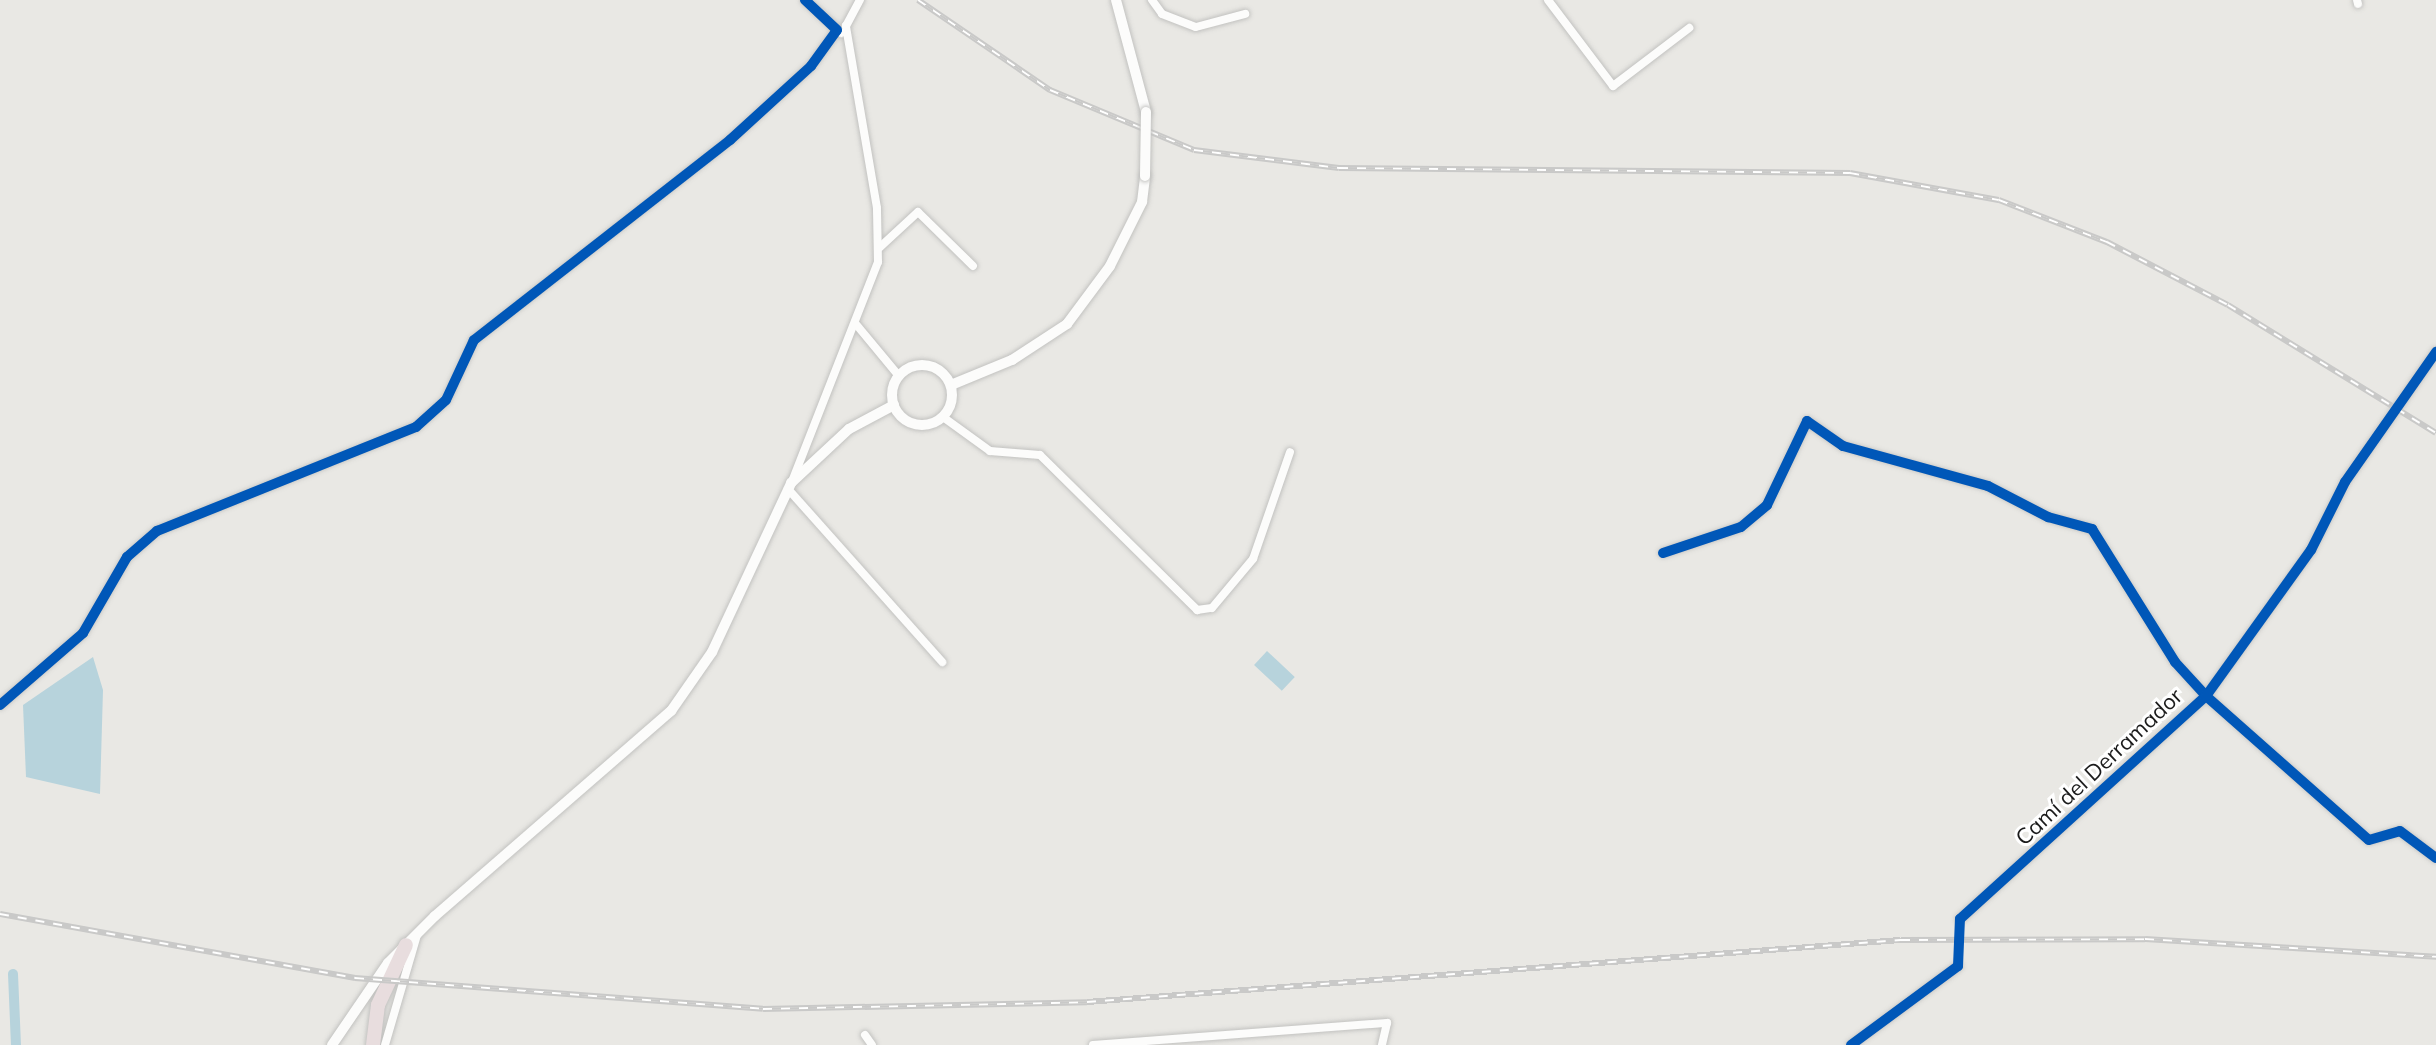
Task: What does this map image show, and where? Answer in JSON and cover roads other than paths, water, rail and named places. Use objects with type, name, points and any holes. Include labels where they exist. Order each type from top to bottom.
[{"type":"highway","points":[[373,1045],[378,1005],[412,940]]},
{"type":"street","points":[[805,0],[848,39]]},
{"type":"street","points":[[332,1045],[412,940],[671,711],[712,652],[790,486],[855,323],[879,248],[848,39],[860,0]]},
{"type":"street","points":[[951,385],[1012,360],[1067,324],[1110,266],[1142,202],[1146,112],[1116,0]]},
{"type":"street","points":[[1152,0],[1162,14],[1196,27],[1245,14]]},
{"type":"street","points":[[1548,0],[1613,86],[1689,28]]},
{"type":"street","points":[[0,705],[83,633],[120,567],[157,531],[416,427],[446,400],[474,340],[730,140],[811,66],[837,30]]},
{"type":"street","points":[[879,248],[918,212],[973,266]]},
{"type":"street","points":[[855,323],[899,376]]},
{"type":"street","name":"Camí del Derramador","points":[[1960,919],[2206,696],[2311,550],[2345,482],[2436,352]]},
{"type":"street","points":[[894,405],[899,376],[914,365],[932,366],[951,385]]},
{"type":"street","points":[[943,417],[951,385]]},
{"type":"street","points":[[894,405],[917,425],[943,417]]},
{"type":"street","points":[[790,486],[849,429],[894,405]]},
{"type":"street","points":[[943,417],[990,451],[1040,455],[1197,610],[1212,608],[1253,559],[1290,452]]},
{"type":"street","points":[[1663,553],[1741,527],[1767,505],[1807,421],[1843,446],[1988,486],[2048,517],[2092,529],[2175,662],[2206,696],[2369,840],[2400,831],[2436,858]]},
{"type":"street","points":[[790,486],[942,662]]},
{"type":"street","points":[[385,1045],[412,940]]},
{"type":"street","points":[[1851,1045],[1958,966]]},
{"type":"street","points":[[1093,1045],[1387,1023],[1382,1045]]},
{"type":"street","points":[[865,1035],[872,1045]]},
{"type":"water","points":[[1267,651],[1295,677],[1282,691],[1254,665]]},
{"type":"water","points":[[93,657],[103,690],[100,794],[26,777],[23,705]]},
{"type":"waterway","points":[[13,974],[16,1045]]},
{"type":"tunnel","points":[[1958,966],[1960,919]]},
{"type":"railway","points":[[918,0],[1050,90],[1194,150],[1339,168],[1850,173],[1999,200],[2107,242],[2228,305],[2436,433]]},
{"type":"railway","points":[[0,914],[355,978],[763,1009],[1087,1002],[1901,940],[2145,939],[2436,957]]}]
